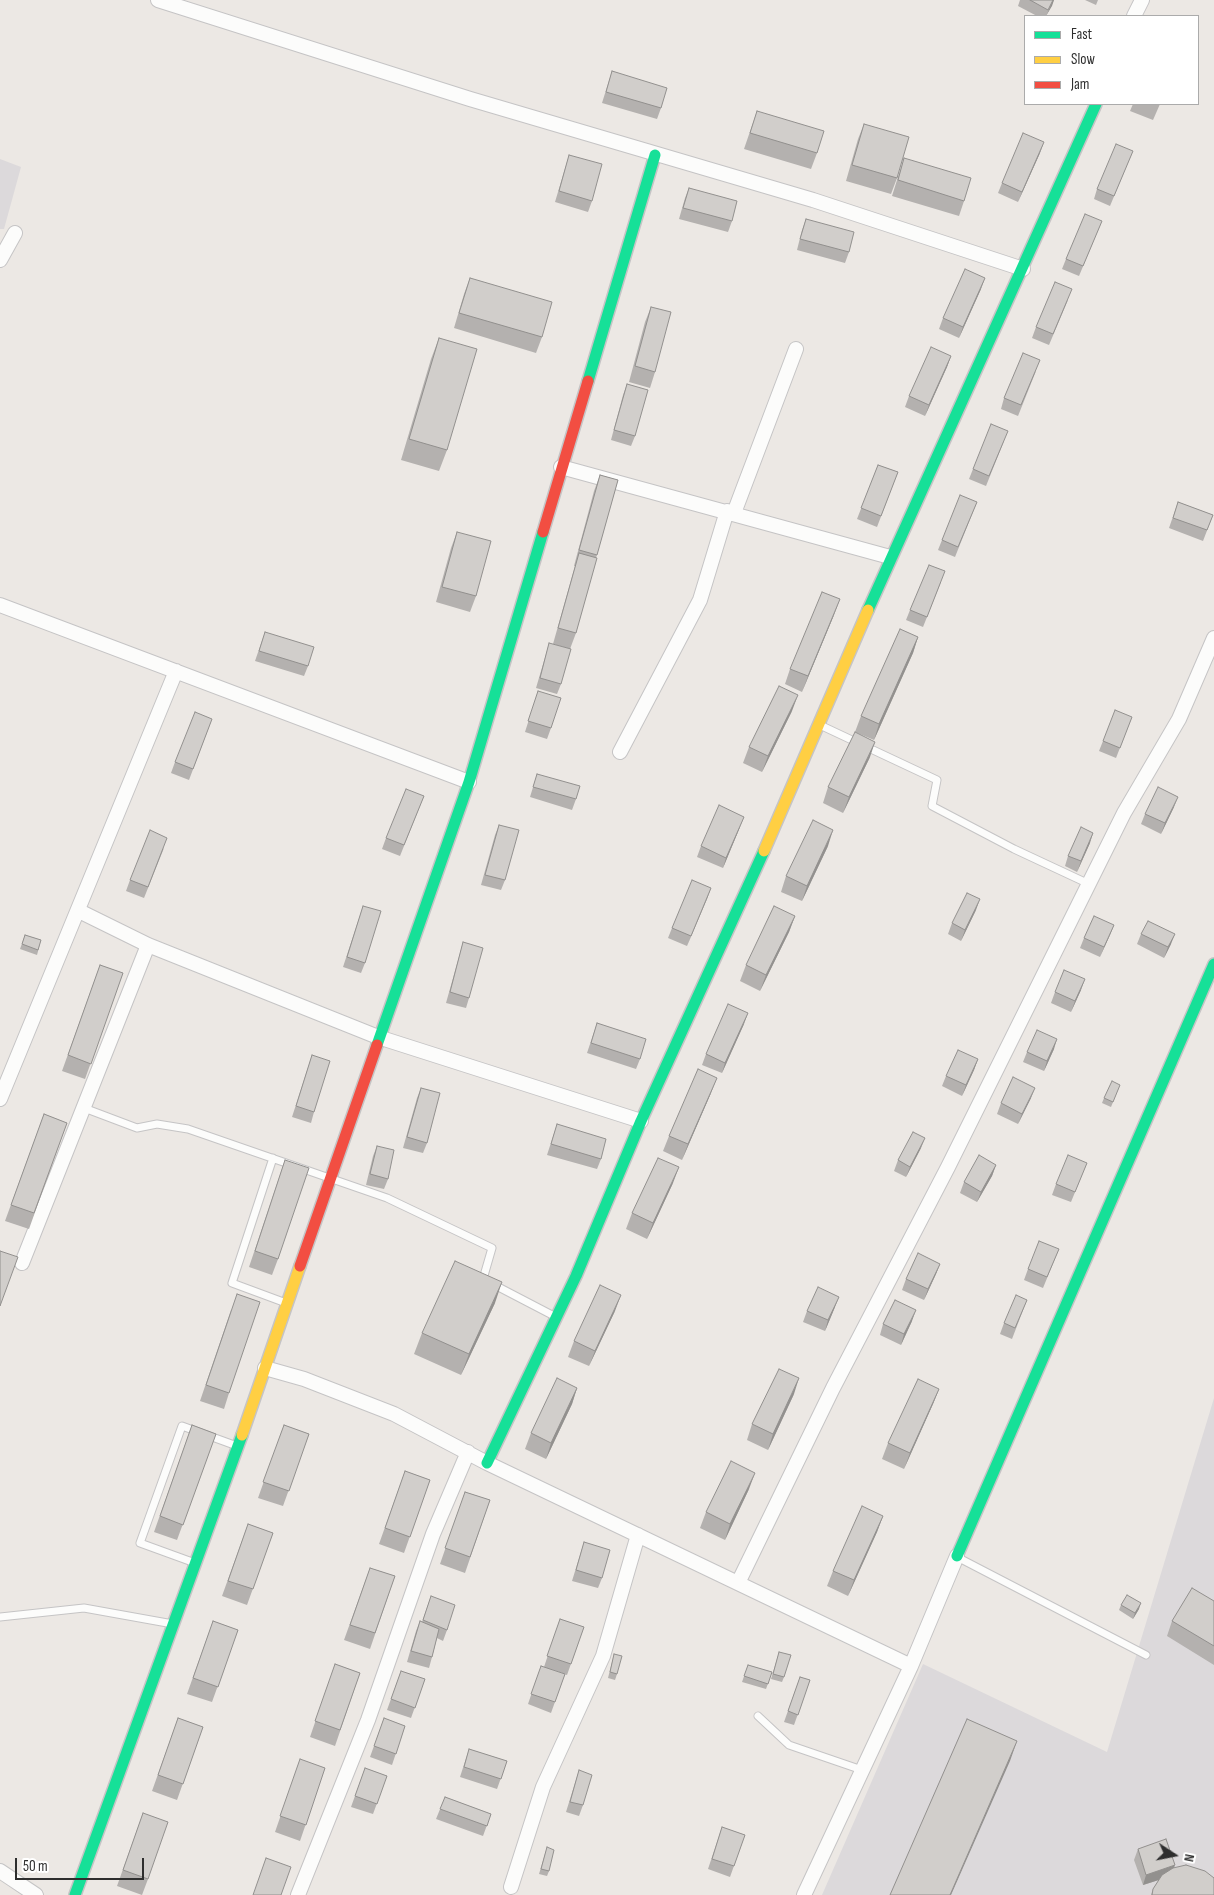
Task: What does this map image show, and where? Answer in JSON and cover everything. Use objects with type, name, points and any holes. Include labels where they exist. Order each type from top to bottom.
[{"type":"street","points":[[158,0],[333,57],[655,156],[813,200],[1023,269]]},
{"type":"street","points":[[1134,15],[1142,0]]},
{"type":"street","points":[[487,1463],[557,1318],[642,1121],[819,725],[890,557],[1023,269],[1096,105]]},
{"type":"street","points":[[75,1895],[238,1446],[332,1180],[378,1037],[428,904],[469,782],[561,467],[655,156]]},
{"type":"street","points":[[0,260],[15,233]]},
{"type":"street","points":[[620,752],[700,600],[731,512],[796,349]]},
{"type":"street","points":[[561,467],[890,557]]},
{"type":"street","points":[[0,605],[469,782]]},
{"type":"street","points":[[738,1583],[833,1388],[948,1167],[1124,813],[1178,719],[1214,638]]},
{"type":"street","points":[[0,1099],[176,671]]},
{"type":"street","points":[[78,911],[148,945],[378,1037],[642,1121]]},
{"type":"street","points":[[22,1263],[148,945]]},
{"type":"street","points":[[804,1895],[911,1666],[1214,964]]},
{"type":"street","points":[[265,1368],[304,1379],[394,1414],[487,1463],[911,1666]]},
{"type":"street","points":[[298,1895],[368,1720],[434,1534],[468,1452]]},
{"type":"street","points":[[509,1891],[543,1787],[602,1656],[638,1535]]},
{"type":"street","points":[[0,1871],[36,1895]]},
{"type":"lane","points":[[819,725],[937,780],[932,806],[1014,849],[1089,884]]},
{"type":"lane","points":[[84,1108],[137,1128],[157,1124],[188,1129],[387,1198],[492,1248],[483,1279],[557,1318]]},
{"type":"lane","points":[[273,1158],[232,1283],[288,1304]]},
{"type":"lane","points":[[195,1564],[140,1544],[182,1426],[238,1446]]},
{"type":"lane","points":[[957,1556],[1146,1655]]},
{"type":"lane","points":[[0,1617],[84,1608],[173,1624]]},
{"type":"lane","points":[[758,1716],[789,1746],[862,1770]]},
{"type":"shaded area","points":[[0,159],[21,167],[4,229],[0,229]]},
{"type":"shaded area","points":[[1214,1398],[1214,1895],[822,1895],[923,1664],[1107,1752]]},
{"type":"building","points":[[1030,0],[1053,0],[1048,10]]},
{"type":"building","points":[[612,71],[667,88],[661,108],[606,92]]},
{"type":"building","points":[[757,111],[824,131],[817,153],[750,133]]},
{"type":"building","points":[[864,124],[909,137],[897,178],[852,165]]},
{"type":"building","points":[[1023,133],[1044,142],[1022,192],[1002,183]]},
{"type":"building","points":[[1116,144],[1133,151],[1114,196],[1097,189]]},
{"type":"building","points":[[569,155],[602,164],[592,201],[559,191]]},
{"type":"building","points":[[904,158],[971,178],[964,201],[898,180]]},
{"type":"building","points":[[689,188],[737,201],[732,221],[683,208]]},
{"type":"building","points":[[1085,214],[1102,221],[1083,266],[1066,259]]},
{"type":"building","points":[[806,219],[854,232],[849,252],[800,239]]},
{"type":"building","points":[[965,269],[985,278],[963,327],[943,318]]},
{"type":"building","points":[[470,278],[552,302],[542,337],[459,313]]},
{"type":"building","points":[[1055,282],[1072,289],[1053,334],[1036,327]]},
{"type":"building","points":[[651,307],[671,312],[655,372],[635,366]]},
{"type":"building","points":[[439,338],[477,349],[447,450],[409,439]]},
{"type":"building","points":[[931,347],[951,356],[929,405],[909,396]]},
{"type":"building","points":[[1023,353],[1040,360],[1021,405],[1004,398]]},
{"type":"building","points":[[627,384],[648,390],[635,436],[614,430]]},
{"type":"building","points":[[991,424],[1008,431],[989,476],[973,469]]},
{"type":"building","points":[[878,465],[898,472],[881,516],[861,508]]},
{"type":"building","points":[[600,475],[618,480],[597,555],[579,550]]},
{"type":"building","points":[[960,495],[977,502],[958,547],[942,540]]},
{"type":"building","points":[[1178,502],[1213,515],[1207,530],[1173,518]]},
{"type":"building","points":[[457,532],[491,541],[476,596],[442,587]]},
{"type":"building","points":[[579,553],[597,558],[576,633],[558,628]]},
{"type":"building","points":[[929,565],[945,571],[927,617],[910,610]]},
{"type":"building","points":[[822,592],[840,599],[808,676],[790,669]]},
{"type":"building","points":[[900,629],[918,637],[879,724],[861,716]]},
{"type":"building","points":[[265,632],[314,647],[308,666],[259,651]]},
{"type":"building","points":[[549,643],[571,649],[561,684],[540,678]]},
{"type":"building","points":[[779,686],[798,695],[768,756],[749,747]]},
{"type":"building","points":[[538,691],[561,698],[551,728],[528,721]]},
{"type":"building","points":[[1115,710],[1132,717],[1120,748],[1103,741]]},
{"type":"building","points":[[195,712],[212,719],[193,769],[175,762]]},
{"type":"building","points":[[855,732],[875,742],[849,797],[828,787]]},
{"type":"building","points":[[537,774],[580,786],[576,799],[533,787]]},
{"type":"building","points":[[1158,787],[1178,797],[1165,823],[1145,814]]},
{"type":"building","points":[[406,789],[424,796],[404,845],[386,838]]},
{"type":"building","points":[[719,805],[744,817],[726,858],[701,846]]},
{"type":"building","points":[[813,820],[833,830],[807,886],[786,876]]},
{"type":"building","points":[[499,825],[519,830],[505,880],[485,875]]},
{"type":"building","points":[[1081,827],[1093,833],[1081,861],[1068,856]]},
{"type":"building","points":[[150,830],[167,838],[148,887],[130,880]]},
{"type":"building","points":[[692,880],[711,888],[691,936],[672,928]]},
{"type":"building","points":[[967,893],[980,899],[965,930],[952,923]]},
{"type":"building","points":[[363,906],[381,911],[365,963],[347,957]]},
{"type":"building","points":[[774,906],[795,916],[766,975],[746,965]]},
{"type":"building","points":[[1094,916],[1114,925],[1104,947],[1084,938]]},
{"type":"building","points":[[1148,921],[1175,934],[1168,947],[1141,934]]},
{"type":"building","points":[[25,935],[41,940],[38,950],[22,944]]},
{"type":"building","points":[[463,942],[483,948],[469,998],[450,992]]},
{"type":"building","points":[[100,965],[123,973],[91,1064],[68,1055]]},
{"type":"building","points":[[1064,970],[1085,979],[1075,1001],[1055,992]]},
{"type":"building","points":[[728,1004],[748,1013],[725,1063],[706,1054]]},
{"type":"building","points":[[597,1023],[646,1039],[640,1059],[591,1043]]},
{"type":"building","points":[[1037,1030],[1057,1039],[1047,1061],[1027,1052]]},
{"type":"building","points":[[958,1050],[978,1059],[966,1085],[946,1076]]},
{"type":"building","points":[[312,1055],[330,1061],[314,1112],[296,1106]]},
{"type":"building","points":[[698,1069],[717,1078],[688,1144],[669,1136]]},
{"type":"building","points":[[1013,1077],[1035,1088],[1022,1114],[1001,1103]]},
{"type":"building","points":[[1112,1081],[1120,1085],[1113,1102],[1104,1098]]},
{"type":"building","points":[[421,1088],[440,1093],[427,1143],[407,1137]]},
{"type":"building","points":[[44,1114],[67,1123],[34,1213],[11,1205]]},
{"type":"building","points":[[557,1124],[606,1139],[601,1159],[551,1144]]},
{"type":"building","points":[[913,1132],[925,1138],[910,1167],[898,1160]]},
{"type":"building","points":[[377,1146],[394,1150],[388,1179],[370,1174]]},
{"type":"building","points":[[979,1155],[996,1165],[981,1192],[964,1182]]},
{"type":"building","points":[[1068,1155],[1087,1163],[1075,1192],[1056,1184]]},
{"type":"building","points":[[658,1158],[679,1167],[653,1223],[632,1213]]},
{"type":"building","points":[[285,1160],[309,1168],[278,1259],[255,1251]]},
{"type":"building","points":[[1039,1241],[1059,1249],[1047,1277],[1028,1269]]},
{"type":"building","points":[[0,1251],[18,1257],[0,1306]]},
{"type":"building","points":[[918,1253],[940,1264],[928,1289],[906,1279]]},
{"type":"building","points":[[455,1261],[502,1282],[469,1354],[422,1333]]},
{"type":"building","points":[[600,1285],[621,1295],[595,1351],[574,1341]]},
{"type":"building","points":[[818,1287],[839,1297],[828,1320],[807,1311]]},
{"type":"building","points":[[237,1294],[260,1302],[229,1393],[206,1385]]},
{"type":"building","points":[[1016,1295],[1027,1300],[1015,1328],[1004,1323]]},
{"type":"building","points":[[895,1300],[916,1310],[904,1334],[883,1324]]},
{"type":"building","points":[[779,1369],[799,1378],[773,1434],[752,1424]]},
{"type":"building","points":[[557,1378],[577,1388],[551,1443],[531,1433]]},
{"type":"building","points":[[918,1379],[939,1389],[910,1453],[888,1443]]},
{"type":"building","points":[[192,1425],[216,1434],[183,1525],[160,1516]]},
{"type":"building","points":[[284,1425],[309,1434],[289,1491],[263,1482]]},
{"type":"building","points":[[731,1461],[755,1473],[730,1524],[706,1512]]},
{"type":"building","points":[[405,1471],[430,1480],[410,1537],[385,1528]]},
{"type":"building","points":[[465,1492],[490,1500],[470,1557],[445,1548]]},
{"type":"building","points":[[862,1506],[883,1516],[854,1580],[833,1571]]},
{"type":"building","points":[[248,1524],[273,1533],[253,1589],[228,1581]]},
{"type":"building","points":[[584,1542],[610,1550],[602,1578],[576,1570]]},
{"type":"building","points":[[370,1568],[395,1576],[375,1633],[350,1625]]},
{"type":"building","points":[[1192,1588],[1214,1601],[1214,1646],[1172,1621]]},
{"type":"building","points":[[1127,1595],[1141,1603],[1135,1613],[1121,1605]]},
{"type":"building","points":[[431,1596],[455,1605],[447,1630],[423,1620]]},
{"type":"building","points":[[560,1619],[584,1627],[571,1664],[547,1656]]},
{"type":"building","points":[[213,1621],[238,1630],[218,1687],[193,1678]]},
{"type":"building","points":[[420,1621],[439,1629],[432,1657],[411,1651]]},
{"type":"building","points":[[779,1652],[791,1655],[784,1677],[773,1674]]},
{"type":"building","points":[[614,1654],[622,1656],[617,1674],[610,1672]]},
{"type":"building","points":[[335,1664],[360,1673],[340,1730],[315,1721]]},
{"type":"building","points":[[748,1665],[772,1672],[768,1684],[744,1676]]},
{"type":"building","points":[[541,1666],[565,1674],[555,1702],[531,1694]]},
{"type":"building","points":[[401,1671],[425,1679],[415,1708],[391,1699]]},
{"type":"building","points":[[800,1677],[810,1680],[798,1715],[788,1711]]},
{"type":"building","points":[[178,1718],[203,1727],[183,1784],[158,1775]]},
{"type":"building","points":[[384,1718],[405,1726],[396,1754],[374,1746]]},
{"type":"building","points":[[967,1719],[1017,1741],[950,1895],[890,1895]]},
{"type":"building","points":[[469,1749],[507,1761],[501,1779],[464,1767]]},
{"type":"building","points":[[300,1759],[325,1768],[306,1825],[280,1816]]},
{"type":"building","points":[[365,1768],[387,1776],[377,1804],[355,1796]]},
{"type":"building","points":[[579,1770],[592,1775],[583,1805],[570,1802]]},
{"type":"building","points":[[445,1797],[491,1814],[487,1826],[440,1809]]},
{"type":"building","points":[[143,1813],[168,1822],[148,1879],[123,1870]]},
{"type":"building","points":[[722,1827],[745,1835],[734,1866],[712,1859]]},
{"type":"building","points":[[1166,1839],[1175,1865],[1146,1875],[1138,1849]]},
{"type":"building","points":[[547,1847],[554,1850],[549,1871],[541,1869]]},
{"type":"building","points":[[266,1858],[291,1867],[281,1895],[253,1895]]},
{"type":"building","points":[[1186,1865],[1205,1871],[1214,1878],[1214,1895],[1152,1895],[1153,1889],[1162,1875],[1173,1868]]},
{"type":"traffic: fast","points":[[868,610],[1096,105]]},
{"type":"traffic: fast","points":[[588,381],[655,155]]},
{"type":"traffic: fast","points":[[377,1045],[469,782],[543,532]]},
{"type":"traffic: fast","points":[[487,1463],[576,1276],[641,1121],[764,851]]},
{"type":"traffic: fast","points":[[957,1556],[1214,964]]},
{"type":"traffic: fast","points":[[75,1895],[242,1435]]},
{"type":"traffic: slow","points":[[764,851],[868,610]]},
{"type":"traffic: slow","points":[[242,1435],[300,1266]]},
{"type":"traffic: jam","points":[[543,532],[588,381]]},
{"type":"traffic: jam","points":[[300,1266],[377,1045]]}]
